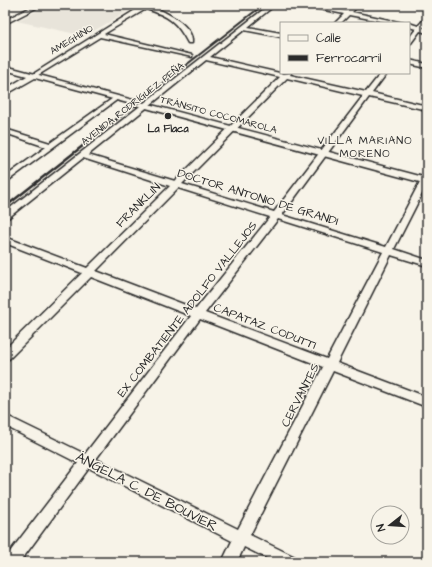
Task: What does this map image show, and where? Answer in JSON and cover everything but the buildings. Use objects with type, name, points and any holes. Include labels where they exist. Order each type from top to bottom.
[{"type":"street","points":[[5,22],[39,5]]},
{"type":"street","points":[[137,5],[147,6],[165,13],[184,28],[188,34],[190,42]]},
{"type":"street","name":"AVENIDA RODRÍGUEZ PEÑA","points":[[5,216],[272,5]]},
{"type":"street","points":[[303,5],[395,22]]},
{"type":"street","points":[[339,22],[356,5]]},
{"type":"street","name":"AMEGHINO","points":[[5,93],[147,6]]},
{"type":"street","points":[[410,41],[427,18]]},
{"type":"street","points":[[410,25],[427,31]]},
{"type":"street","points":[[244,28],[280,35]]},
{"type":"street","points":[[99,35],[190,56]]},
{"type":"street","points":[[206,58],[280,73]]},
{"type":"street","points":[[410,62],[427,66]]},
{"type":"street","name":"TRÁNSITO COCOMAROLA","points":[[5,68],[322,153],[426,179]]},
{"type":"street","points":[[287,74],[368,95],[427,108]]},
{"type":"street","name":"FRANKLIN","points":[[5,356],[287,74]]},
{"type":"street","name":"EX COMBATIENTE ADOLFO VALLEJOS","points":[[11,562],[198,314],[276,216],[322,153],[383,74]]},
{"type":"street","name":"AVENIDA RODRÍGUEZ PEÑA","points":[[5,181],[116,98]]},
{"type":"street","points":[[5,131],[51,146]]},
{"type":"street","name":"DOCTOR ANTONIO DE GRANDI","points":[[81,155],[427,263]]},
{"type":"street","name":"CERVANTES","points":[[229,562],[426,179]]},
{"type":"street","name":"CAPATAZ CODUTTI","points":[[5,240],[427,402]]},
{"type":"street","name":"ÁNGELA C. DE BOUVIER","points":[[5,420],[290,562]]},
{"type":"shaded area","points":[[48,5],[109,5],[130,10],[85,36],[17,21]]},
{"type":"railway","points":[[149,94],[263,5]]},
{"type":"railway","points":[[5,207],[150,93]]},
{"type":"place","name":"La Flaca","points":[[168,116]]},
{"type":"district","name":"VILLA MARIANO MORENO","points":[[365,146]]}]
